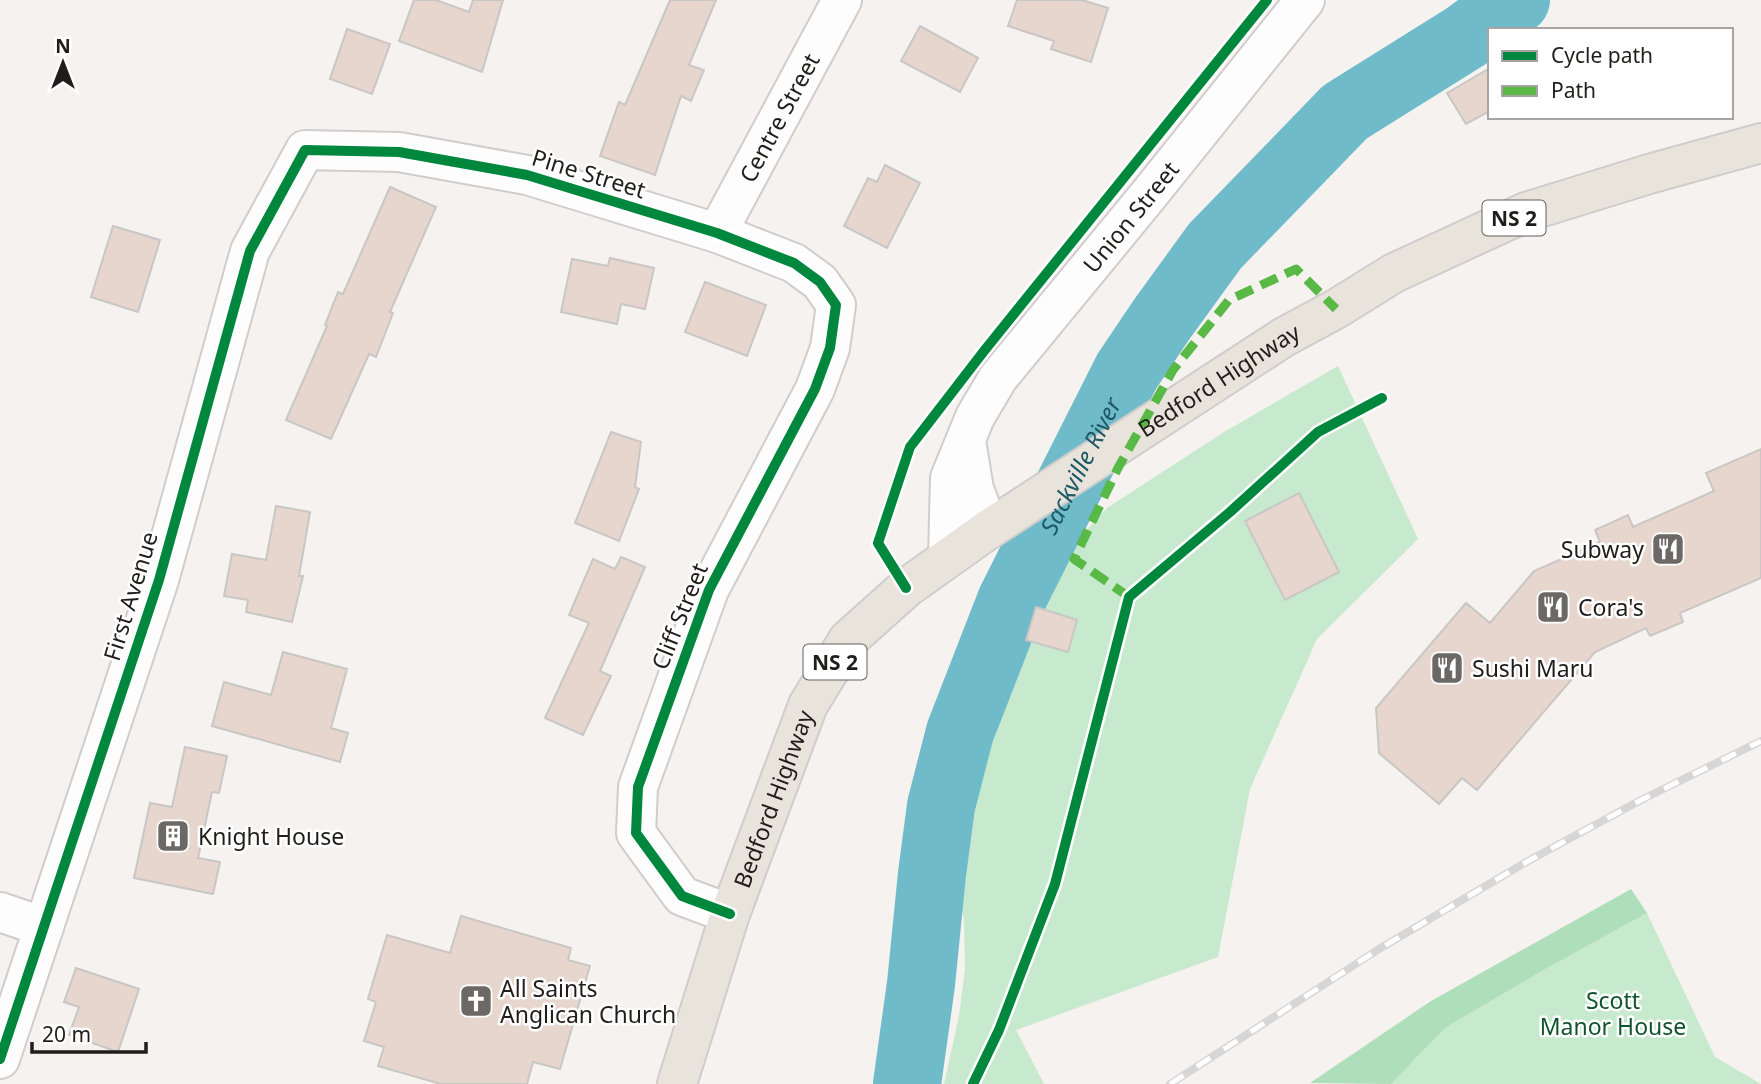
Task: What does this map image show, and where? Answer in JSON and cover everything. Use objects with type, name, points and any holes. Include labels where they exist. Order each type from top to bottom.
[{"type":"main road","name":"Bedford Highway","points":[[677,1084],[730,914],[808,705],[848,640],[906,588],[989,529],[1284,337],[1394,273],[1526,212],[1761,143]]},
{"type":"street","name":"Centre Street","points":[[717,233],[842,0]]},
{"type":"street","name":"Union Street","points":[[948,558],[950,478],[975,417],[998,378],[1305,0]]},
{"type":"street","name":"Pine Street","points":[[305,150],[400,152],[527,175],[717,233],[794,263],[820,282],[836,305]]},
{"type":"street","name":"First Avenue","points":[[0,1059],[159,580],[250,251],[305,150]]},
{"type":"street","name":"Cliff Street","points":[[730,914],[682,896],[636,833],[638,787],[709,590],[815,389],[830,348],[836,305]]},
{"type":"street","points":[[966,439],[974,489],[989,529]]},
{"type":"street","points":[[0,912],[44,927]]},
{"type":"green space","points":[[1338,366],[1418,539],[1317,639],[1250,789],[1218,957],[1016,1030],[1044,1084],[944,1084],[959,1016],[965,969],[964,920],[952,855],[952,764],[963,738],[962,719],[975,716],[981,706],[1034,586],[1107,508],[1224,432]]},
{"type":"green space","points":[[1631,889],[1647,913],[1445,1028],[1391,1084],[1310,1083],[1431,1001]]},
{"type":"green space","name":"Scott Manor House","points":[[1647,913],[1715,1057],[1761,1084],[1391,1084],[1445,1028]]},
{"type":"building","points":[[414,0],[436,0],[469,12],[473,0],[503,0],[482,72],[399,41]]},
{"type":"building","points":[[670,0],[716,0],[689,65],[704,70],[691,101],[681,96],[655,175],[600,156],[619,102],[625,105]]},
{"type":"building","points":[[1017,0],[1082,0],[1108,8],[1091,62],[1051,49],[1054,41],[1008,26]]},
{"type":"building","points":[[920,26],[978,58],[960,92],[901,61]]},
{"type":"building","points":[[347,29],[390,44],[372,94],[330,79]]},
{"type":"building","points":[[1488,69],[1488,112],[1466,124],[1447,93]]},
{"type":"building","points":[[885,165],[920,183],[887,248],[844,226],[868,178],[877,182]]},
{"type":"building","points":[[390,187],[436,207],[390,312],[393,313],[376,357],[369,354],[331,439],[286,420],[327,326],[325,325],[338,292],[343,294]]},
{"type":"building","points":[[113,226],[160,240],[138,312],[91,297]]},
{"type":"building","points":[[610,258],[654,268],[645,309],[621,304],[617,324],[561,312],[572,259],[608,266]]},
{"type":"building","points":[[705,282],[766,305],[747,356],[685,332]]},
{"type":"building","points":[[611,432],[641,442],[635,487],[639,489],[619,541],[575,523]]},
{"type":"building","points":[[1761,449],[1761,578],[1680,613],[1683,622],[1650,636],[1646,628],[1595,652],[1477,790],[1462,778],[1439,804],[1379,753],[1376,708],[1466,603],[1490,623],[1534,571],[1600,542],[1595,530],[1628,515],[1633,527],[1714,491],[1706,473]]},
{"type":"building","points":[[1299,493],[1339,572],[1285,600],[1245,521]]},
{"type":"building","points":[[276,506],[310,512],[299,576],[303,576],[292,622],[246,612],[248,600],[224,596],[232,554],[266,560]]},
{"type":"building","points":[[621,557],[645,567],[600,671],[611,676],[583,735],[545,718],[589,623],[569,615],[593,559],[615,569]]},
{"type":"building","points":[[1036,607],[1077,620],[1068,652],[1026,640]]},
{"type":"building","points":[[283,652],[347,669],[331,728],[348,733],[340,762],[212,726],[224,682],[271,695]]},
{"type":"building","name":"Knight House","points":[[185,747],[227,756],[219,793],[212,792],[198,858],[220,862],[213,894],[134,878],[150,803],[172,807]]},
{"type":"building","name":"All Saints Anglican Church","points":[[461,916],[571,948],[568,960],[590,966],[560,1069],[533,1062],[527,1084],[441,1084],[378,1066],[384,1047],[364,1041],[376,1002],[368,999],[387,935],[450,953]]},
{"type":"building","points":[[76,968],[139,989],[118,1052],[69,1035],[79,1007],[64,1002]]},
{"type":"waterway","name":"Sackville River","points":[[907,1084],[941,806],[960,732],[1011,601],[1127,371],[1215,246],[1345,112],[1465,37],[1516,0]]},
{"type":"railway","points":[[1170,1084],[1379,949],[1528,861],[1641,800],[1761,741]]},
{"type":"marked path","points":[[1129,597],[1074,559],[1118,468],[1173,370],[1229,300],[1296,269],[1336,309]]},
{"type":"cycle path","points":[[906,588],[878,543],[910,447],[1267,0]]},
{"type":"cycle path","points":[[0,1059],[159,580],[250,251],[305,150],[399,152],[527,175],[717,233],[794,263],[820,282],[836,305],[830,348],[815,389],[709,590],[638,787],[636,833],[682,896],[730,914]]},
{"type":"cycle path","points":[[973,1084],[999,1030],[1055,884],[1129,597],[1230,512],[1318,432],[1382,398]]},
{"type":"place","name":"Subway","points":[[1668,549]]},
{"type":"place","name":"Cora's","points":[[1553,607]]},
{"type":"place","name":"Sushi Maru","points":[[1447,668]]},
{"type":"place","name":"Knight House","points":[[173,836]]},
{"type":"place","name":"All Saints Anglican Church","points":[[476,1001]]}]
